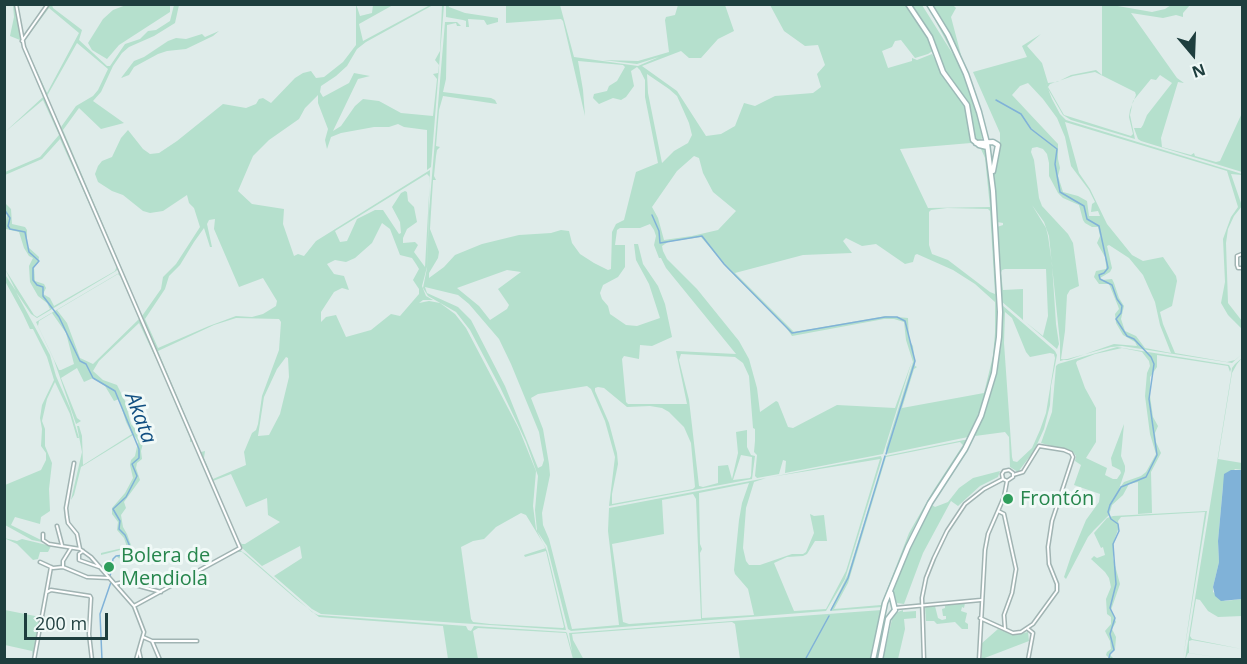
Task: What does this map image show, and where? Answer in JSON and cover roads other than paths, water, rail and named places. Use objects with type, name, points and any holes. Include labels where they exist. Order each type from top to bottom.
[{"type":"main road","points":[[908,4],[930,37],[943,72],[967,105],[972,136],[978,143],[987,145],[993,142],[998,145],[992,178]]},
{"type":"main road","points":[[873,660],[885,603],[903,558],[924,514],[971,438],[992,384],[998,350],[1000,318],[992,178],[987,145],[975,97],[962,65],[948,35],[929,4]]},
{"type":"main road","points":[[978,143],[984,137],[984,132]]},
{"type":"main road","points":[[880,660],[890,615],[894,613],[891,589]]},
{"type":"main road","points":[[885,603],[894,605]]},
{"type":"main road","points":[[883,613],[890,615]]},
{"type":"street","points":[[16,4],[22,41],[240,548],[134,606]]},
{"type":"street","points":[[22,41],[48,4]]},
{"type":"street","points":[[1242,254],[1237,256],[1238,268],[1242,268]]},
{"type":"street","points":[[979,659],[980,618],[981,600],[986,541],[1007,481],[1013,475],[1023,472],[1039,446],[1069,452],[1074,459],[1052,521],[1048,548],[1049,564],[1057,584],[1057,591],[1028,628],[1015,633],[980,618]]},
{"type":"street","points":[[74,463],[66,508],[68,523],[74,528],[82,550],[79,560],[101,568]]},
{"type":"street","points":[[1003,479],[1002,474],[1007,470],[1013,475]]},
{"type":"street","points":[[1003,479],[1007,481]]},
{"type":"street","points":[[924,660],[922,605],[928,571],[955,517],[969,499],[1003,479]]},
{"type":"street","points":[[998,511],[1004,514],[1016,569],[1012,593],[1004,615],[1005,629]]},
{"type":"street","points":[[57,526],[62,545]]},
{"type":"street","points":[[43,534],[43,540],[49,544],[82,550],[91,556],[134,606],[142,623],[143,637],[136,660]]},
{"type":"street","points":[[63,567],[63,561],[71,548]]},
{"type":"street","points":[[40,562],[51,567],[63,567],[87,577],[110,578]]},
{"type":"street","points":[[34,660],[51,567]]},
{"type":"street","points":[[116,584],[124,582],[161,592]]},
{"type":"street","points":[[46,592],[51,590],[90,596],[89,634],[92,660]]},
{"type":"street","points":[[894,605],[981,600]]},
{"type":"street","points":[[1028,628],[1032,633],[1028,660]]},
{"type":"street","points":[[143,637],[152,641],[197,640]]},
{"type":"street","points":[[152,641],[159,660]]},
{"type":"street","points":[[139,650],[141,660]]},
{"type":"water","points":[[1231,470],[1242,470],[1242,599],[1221,601],[1215,596],[1213,587],[1219,562],[1218,541],[1224,474]]},
{"type":"waterway","points":[[996,100],[1021,114],[1031,129],[1057,149],[1055,164],[1060,192],[1084,206],[1087,219],[1099,226],[1108,268],[1099,275],[1100,279],[1112,285],[1122,306],[1121,313],[1116,319],[1127,336],[1134,339],[1151,357],[1154,364],[1149,399],[1157,455],[1146,477],[1121,487],[1108,512],[1111,519],[1118,524],[1119,531],[1113,544],[1116,584],[1110,608],[1115,618],[1110,634],[1114,650],[1110,654],[1111,660]]},
{"type":"waterway","name":"Akata","points":[[4,209],[10,218],[8,226],[10,229],[25,232],[29,252],[39,261],[33,268],[33,280],[37,285],[43,287],[43,296],[59,317],[80,361],[86,364],[93,378],[115,391],[139,449],[139,458],[132,464],[137,476],[126,497],[113,509],[120,521],[119,529],[125,535],[131,549],[126,555],[116,556],[113,559],[110,577]]},
{"type":"waterway","points":[[652,215],[659,231],[660,243],[702,236],[724,264],[792,333],[885,317],[897,317],[905,321],[915,361],[886,454]]},
{"type":"waterway","points":[[831,610],[848,578],[885,456]]},
{"type":"waterway","name":"Akata","points":[[102,660],[100,614],[111,582]]},
{"type":"waterway","points":[[805,660],[829,616]]},
{"type":"place","name":"Frontón","points":[[1008,499]]},
{"type":"place","name":"Bolera de Mendiola","points":[[109,567]]}]
